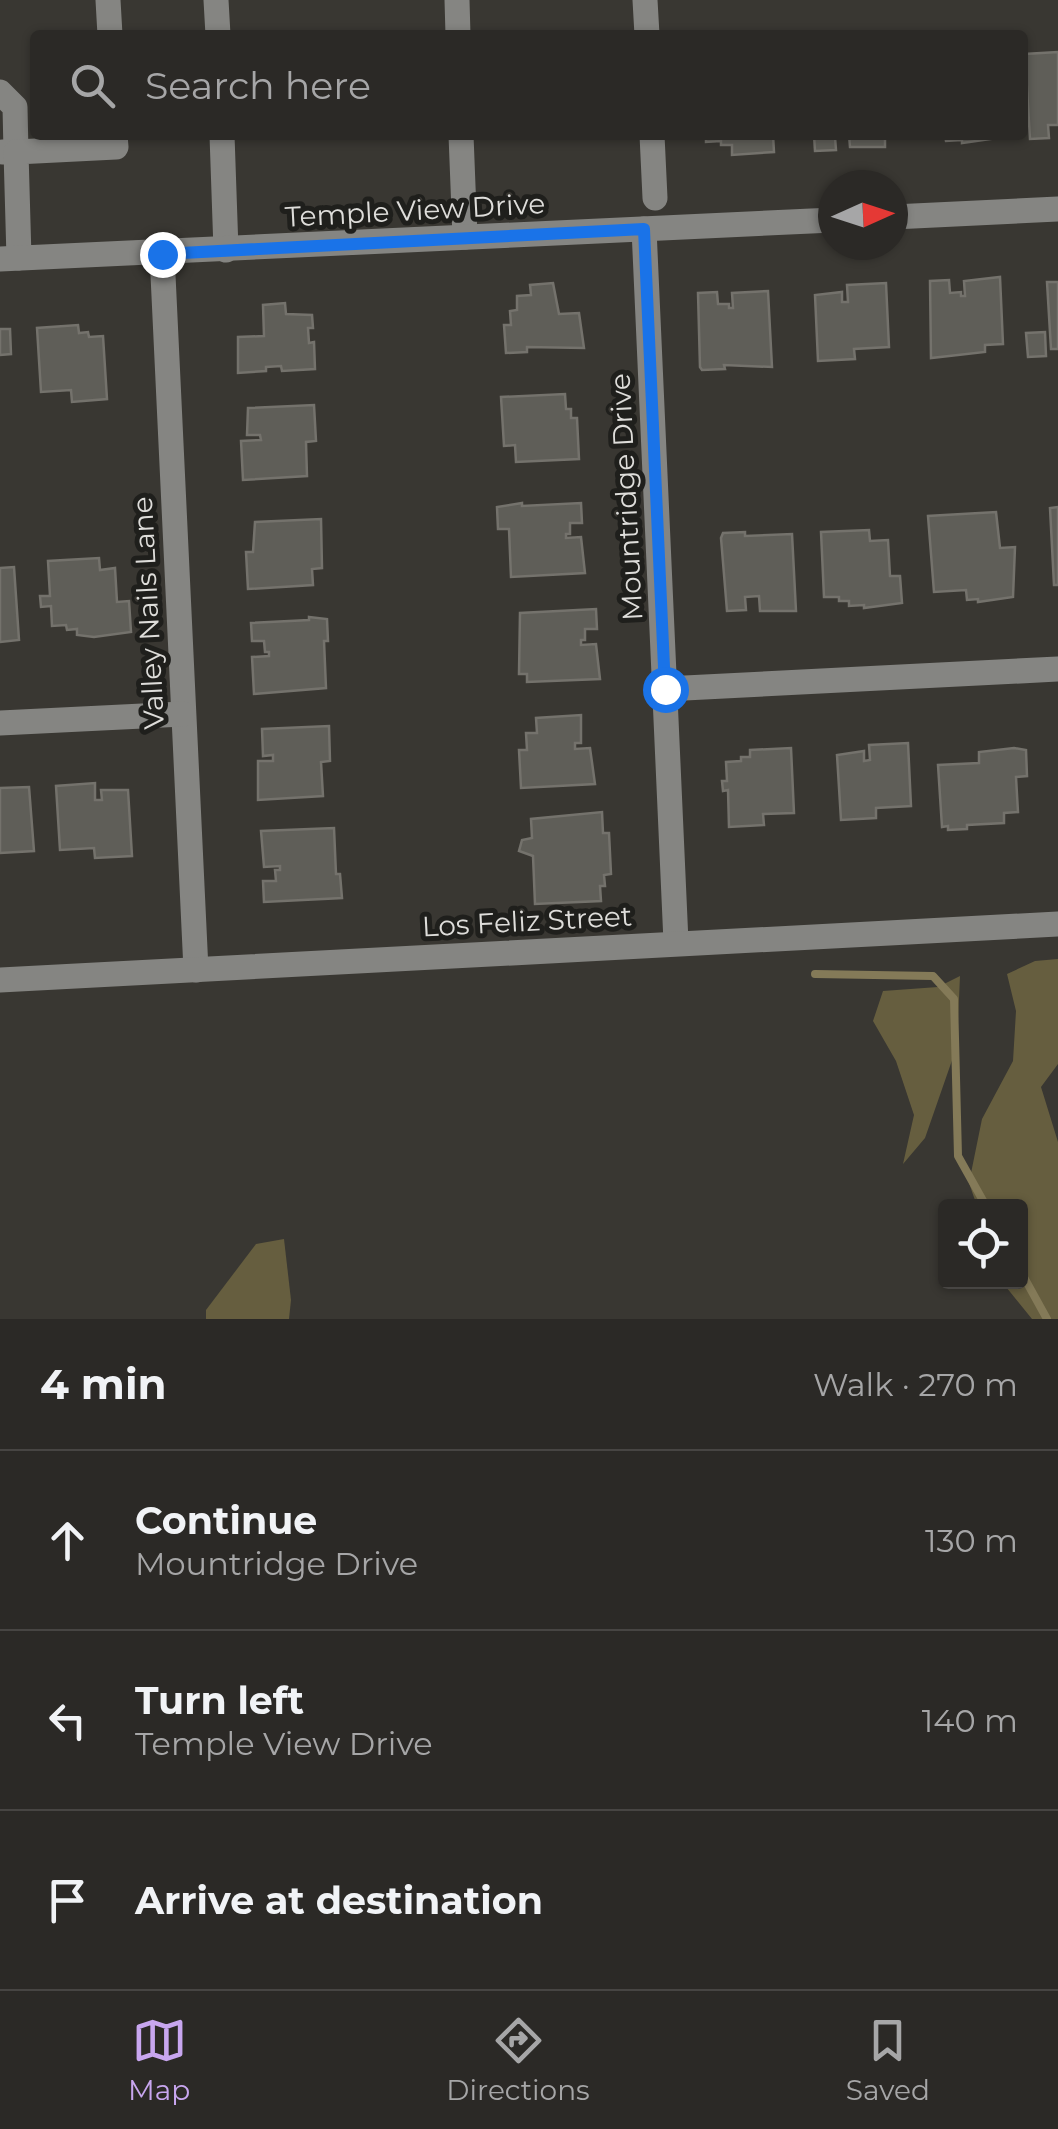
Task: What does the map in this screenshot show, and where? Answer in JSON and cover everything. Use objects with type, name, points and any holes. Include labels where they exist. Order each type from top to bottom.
[{"type":"street","points":[[108,0],[110,30]]},
{"type":"street","points":[[216,0],[218,30]]},
{"type":"street","points":[[457,0],[458,30]]},
{"type":"street","points":[[645,0],[646,30]]},
{"type":"street","points":[[0,92],[15,106],[8,152],[10,259]]},
{"type":"street","points":[[8,152],[116,146],[115,140]]},
{"type":"street","points":[[222,140],[226,250]]},
{"type":"street","points":[[461,140],[464,237]]},
{"type":"street","points":[[652,140],[655,198]]},
{"type":"street","points":[[908,216],[1058,210]]},
{"type":"street","name":"Temple View Drive","points":[[10,259],[818,221]]},
{"type":"street","name":"Mountridge Drive","points":[[644,229],[676,942]]},
{"type":"street","name":"Valley Nails Lane","points":[[162,254],[196,970]]},
{"type":"street","points":[[665,689],[1058,669]]},
{"type":"street","points":[[0,724],[183,714]]},
{"type":"street","name":"Los Feliz Street","points":[[0,980],[1058,924]]},
{"type":"shaded area","points":[[1058,959],[1058,1064],[1041,1087],[1058,1142],[1058,1319],[1032,1319],[1008,1289],[1028,1289],[1028,1199],[975,1199],[969,1183],[982,1119],[1013,1061],[1016,1011],[1007,974],[1035,961]]},
{"type":"shaded area","points":[[960,976],[957,1046],[925,1138],[903,1164],[914,1115],[896,1061],[873,1021],[883,991],[938,987]]},
{"type":"shaded area","points":[[284,1239],[291,1300],[289,1319],[206,1319],[206,1310],[256,1244]]},
{"type":"building","points":[[1058,52],[1058,125],[1048,125],[1049,138],[1030,139],[1028,54]]},
{"type":"building","points":[[773,140],[774,152],[732,155],[732,145],[706,142]]},
{"type":"building","points":[[814,140],[835,140],[836,150],[815,151]]},
{"type":"building","points":[[849,140],[885,140],[885,147],[850,147]]},
{"type":"building","points":[[1000,277],[1003,344],[985,345],[985,352],[931,358],[930,281],[949,280],[950,293],[961,292],[965,296],[964,281]]},
{"type":"building","points":[[1047,282],[1058,282],[1058,349],[1051,349]]},
{"type":"building","points":[[553,283],[559,314],[579,313],[584,348],[527,347],[527,352],[506,353],[504,325],[511,325],[510,311],[517,310],[517,296],[531,295],[530,285]]},
{"type":"building","points":[[886,283],[889,347],[854,349],[855,359],[818,361],[815,295],[842,292],[842,302],[848,302],[847,285]]},
{"type":"building","points":[[768,291],[772,367],[724,365],[725,369],[702,370],[698,293],[717,292],[718,304],[733,308],[732,293]]},
{"type":"building","points":[[285,303],[286,314],[312,315],[313,328],[308,328],[309,343],[314,342],[315,369],[282,371],[281,366],[238,373],[238,337],[264,336],[263,305]]},
{"type":"building","points":[[78,325],[79,333],[103,336],[107,399],[72,402],[71,390],[41,392],[37,328]]},
{"type":"building","points":[[0,329],[10,329],[11,354],[0,355]]},
{"type":"building","points":[[1045,332],[1046,356],[1028,357],[1026,333]]},
{"type":"building","points":[[565,394],[566,409],[571,409],[571,418],[577,418],[579,459],[516,462],[515,445],[504,446],[501,397]]},
{"type":"building","points":[[314,405],[316,441],[306,442],[307,476],[243,480],[241,441],[261,440],[260,435],[247,435],[248,408]]},
{"type":"building","points":[[581,503],[582,523],[570,523],[566,538],[581,537],[585,573],[511,577],[509,529],[498,529],[497,507]]},
{"type":"building","points":[[1058,507],[1058,585],[1054,585],[1050,508]]},
{"type":"building","points":[[996,512],[1000,548],[1015,547],[1013,597],[978,602],[967,600],[966,590],[934,592],[928,516]]},
{"type":"building","points":[[321,519],[322,568],[312,569],[313,585],[248,589],[246,552],[253,552],[255,522]]},
{"type":"building","points":[[869,530],[870,541],[888,540],[890,576],[900,576],[902,603],[864,608],[849,606],[849,601],[839,601],[839,597],[824,597],[821,532]]},
{"type":"building","points":[[745,532],[745,536],[792,534],[796,611],[760,611],[759,596],[745,597],[746,610],[727,611],[721,538],[723,533]]},
{"type":"building","points":[[99,558],[100,570],[115,568],[117,602],[129,601],[131,632],[94,637],[77,635],[77,629],[67,630],[66,625],[52,626],[51,606],[41,607],[40,596],[50,596],[48,561]]},
{"type":"building","points":[[14,567],[19,640],[0,642],[0,568]]},
{"type":"building","points":[[596,609],[597,629],[585,629],[581,645],[596,644],[600,679],[527,682],[527,674],[519,674],[520,613]]},
{"type":"building","points":[[327,619],[326,688],[254,694],[252,657],[269,656],[269,652],[265,652],[264,641],[252,641],[251,623]]},
{"type":"building","points":[[581,715],[581,743],[575,743],[575,749],[590,748],[595,784],[521,788],[519,750],[527,750],[526,733],[537,733],[536,718]]},
{"type":"building","points":[[329,726],[330,761],[321,762],[323,796],[258,800],[258,761],[273,761],[273,755],[263,756],[262,729]]},
{"type":"building","points":[[908,743],[911,806],[876,808],[876,818],[841,820],[837,755],[864,751],[864,761],[870,760],[869,745]]},
{"type":"building","points":[[791,748],[794,813],[763,814],[764,825],[729,827],[728,790],[723,791],[722,781],[727,781],[726,762],[750,757],[750,750]]},
{"type":"building","points":[[1026,750],[1027,776],[1016,777],[1018,812],[1004,813],[1004,823],[967,825],[967,829],[942,827],[938,765],[979,763],[979,752]]},
{"type":"building","points":[[95,783],[95,800],[102,800],[101,790],[128,790],[132,856],[95,858],[94,848],[60,850],[56,786]]},
{"type":"building","points":[[29,787],[34,851],[0,853],[0,788]]},
{"type":"building","points":[[602,812],[603,833],[609,833],[611,874],[604,875],[601,901],[535,904],[533,856],[519,851],[522,840],[532,838],[531,819]]},
{"type":"building","points":[[334,828],[336,874],[340,874],[342,898],[264,902],[263,881],[276,881],[275,870],[280,870],[280,866],[264,867],[261,831]]},
{"type":"waterway","points":[[815,974],[933,976],[954,999],[958,1156],[982,1199]]},
{"type":"waterway","points":[[1028,1285],[1047,1319]]},
{"type":"route","points":[[162,254],[644,229],[665,689]]}]
